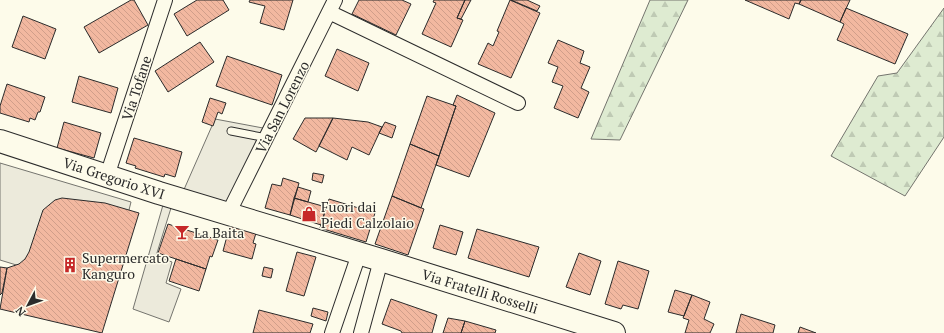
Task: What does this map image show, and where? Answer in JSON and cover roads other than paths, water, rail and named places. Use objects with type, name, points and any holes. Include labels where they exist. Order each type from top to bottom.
[{"type":"main road","name":"Via Gregorio XVI","points":[[0,141],[228,214]]},
{"type":"main road","name":"Via Fratelli Rosselli","points":[[228,214],[382,260],[577,327],[614,333]]},
{"type":"street","name":"Via Tofane","points":[[107,176],[165,0]]},
{"type":"street","points":[[332,6],[518,103]]},
{"type":"street","name":"Via San Lorenzo","points":[[228,214],[332,6]]},
{"type":"street","points":[[332,333],[359,254]]},
{"type":"street","points":[[361,333],[382,260]]},
{"type":"lane","points":[[231,130],[267,138]]},
{"type":"place","name":"Fuori dai Piedi Calzolaio","points":[[309,214]]},
{"type":"place","name":"La Baita","points":[[182,232]]},
{"type":"place","name":"Supermercato Kanguro","points":[[70,265]]}]
